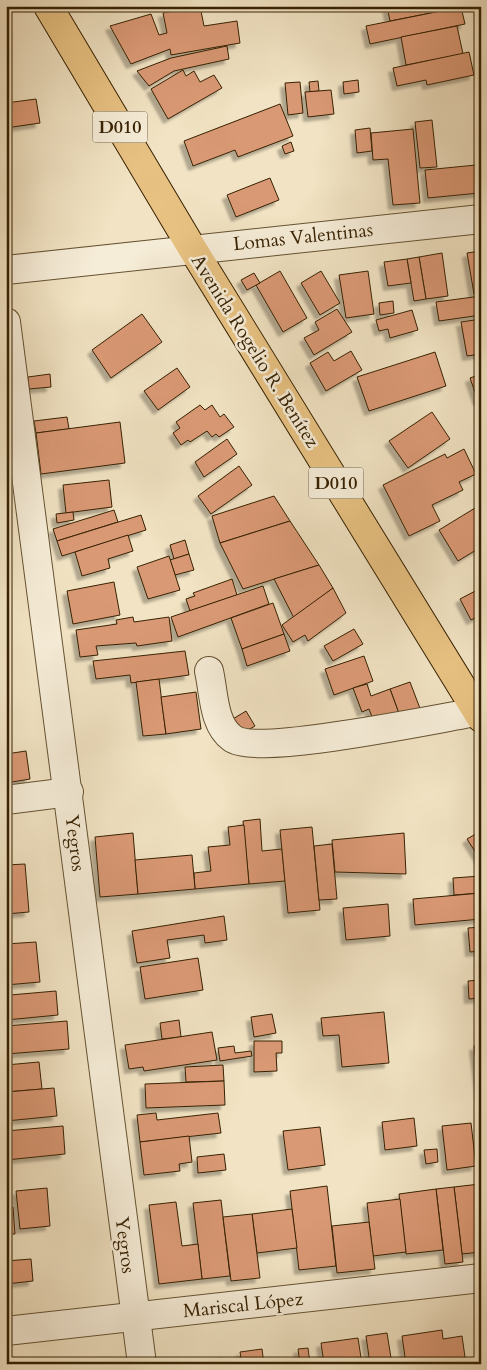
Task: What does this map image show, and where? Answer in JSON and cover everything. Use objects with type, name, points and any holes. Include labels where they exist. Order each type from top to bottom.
[{"type":"main road","name":"Avenida Rogelio R. Benítez","points":[[48,6],[192,248],[479,715]]},
{"type":"street","name":"Lomas Valentinas","points":[[6,270],[192,248],[481,219]]},
{"type":"street","name":"Yegros","points":[[6,322],[69,792],[134,1317],[142,1364]]},
{"type":"street","points":[[209,671],[220,726],[234,740],[259,744],[292,742],[479,715]]},
{"type":"street","points":[[6,800],[69,792]]},
{"type":"street","name":"Mariscal López","points":[[6,1331],[481,1278]]},
{"type":"building","points":[[200,6],[204,26],[237,21],[240,43],[171,55],[170,49],[131,64],[110,26],[151,14],[159,35],[167,33],[163,13]]},
{"type":"building","points":[[387,6],[430,6],[431,13],[390,21]]},
{"type":"building","points":[[461,7],[465,24],[370,44],[366,26]]},
{"type":"building","points":[[457,26],[463,54],[406,65],[401,37]]},
{"type":"building","points":[[227,46],[229,59],[174,71],[149,86],[137,71],[171,58]]},
{"type":"building","points":[[469,52],[474,75],[427,85],[426,80],[397,86],[393,68]]},
{"type":"building","points":[[183,70],[186,76],[194,71],[200,82],[214,75],[222,88],[168,119],[151,89]]},
{"type":"building","points":[[358,80],[359,92],[344,94],[343,82]]},
{"type":"building","points":[[318,81],[319,91],[310,92],[309,82]]},
{"type":"building","points":[[300,82],[303,113],[288,115],[285,83]]},
{"type":"building","points":[[331,90],[334,114],[308,117],[305,92]]},
{"type":"building","points":[[36,99],[40,123],[6,128],[6,103]]},
{"type":"building","points":[[280,104],[293,136],[238,157],[235,150],[193,166],[184,141]]},
{"type":"building","points":[[432,120],[437,167],[420,168],[415,122]]},
{"type":"building","points":[[370,128],[372,151],[357,153],[355,130]]},
{"type":"building","points":[[413,129],[420,203],[393,205],[388,159],[373,160],[371,133]]},
{"type":"building","points":[[291,142],[294,151],[285,154],[282,146]]},
{"type":"building","points":[[476,165],[479,193],[428,198],[425,170]]},
{"type":"building","points":[[270,178],[279,200],[236,217],[227,195]]},
{"type":"building","points":[[481,251],[481,292],[474,294],[467,253]]},
{"type":"building","points":[[442,253],[448,296],[426,299],[419,257]]},
{"type":"building","points":[[419,257],[426,299],[414,301],[407,259]]},
{"type":"building","points":[[407,259],[411,283],[388,286],[384,262]]},
{"type":"building","points":[[280,271],[307,318],[283,332],[256,285]]},
{"type":"building","points":[[321,271],[340,303],[320,315],[301,283]]},
{"type":"building","points":[[368,271],[374,314],[346,318],[339,275]]},
{"type":"building","points":[[254,273],[260,283],[247,290],[241,280]]},
{"type":"building","points":[[481,296],[481,315],[439,321],[436,302]]},
{"type":"building","points":[[393,301],[394,313],[380,315],[379,303]]},
{"type":"building","points":[[337,309],[352,332],[314,355],[304,338],[319,330],[315,322]]},
{"type":"building","points":[[412,310],[418,330],[390,338],[388,329],[379,331],[376,320]]},
{"type":"building","points":[[142,314],[162,342],[111,378],[92,350]]},
{"type":"building","points":[[481,319],[481,354],[467,356],[461,322]]},
{"type":"building","points":[[351,351],[362,370],[326,391],[310,363],[328,352],[334,361]]},
{"type":"building","points":[[435,352],[446,386],[369,411],[357,377]]},
{"type":"building","points":[[177,368],[190,387],[158,410],[144,391]]},
{"type":"building","points":[[50,374],[51,387],[29,389],[28,377]]},
{"type":"building","points":[[481,374],[481,400],[478,401],[470,378]]},
{"type":"building","points":[[200,405],[205,410],[212,405],[220,417],[224,414],[234,427],[219,437],[216,434],[212,437],[207,431],[190,442],[188,440],[181,445],[173,433],[180,428],[176,422]]},
{"type":"building","points":[[432,412],[450,439],[408,468],[389,441]]},
{"type":"building","points":[[67,417],[69,429],[36,433],[34,421]]},
{"type":"building","points":[[120,422],[125,463],[41,474],[36,433]]},
{"type":"building","points":[[227,439],[237,454],[204,477],[195,462]]},
{"type":"building","points":[[464,449],[476,474],[459,482],[463,490],[432,505],[440,521],[409,536],[383,485],[445,454],[447,458]]},
{"type":"building","points":[[239,466],[252,485],[211,514],[198,496]]},
{"type":"building","points":[[109,480],[112,507],[66,513],[63,485]]},
{"type":"building","points":[[274,496],[290,521],[220,543],[212,516]]},
{"type":"building","points":[[480,505],[481,547],[458,561],[439,530]]},
{"type":"building","points":[[114,510],[118,522],[57,541],[53,529]]},
{"type":"building","points":[[73,512],[74,520],[57,523],[56,514]]},
{"type":"building","points":[[141,515],[146,530],[62,556],[57,541]]},
{"type":"building","points":[[290,521],[319,565],[243,589],[220,543]]},
{"type":"building","points":[[128,535],[133,551],[108,559],[110,568],[82,576],[75,552]]},
{"type":"building","points":[[185,540],[189,554],[174,559],[170,545]]},
{"type":"building","points":[[189,554],[194,570],[175,575],[170,560]]},
{"type":"building","points":[[169,556],[180,590],[148,599],[137,567]]},
{"type":"building","points":[[319,565],[333,588],[294,618],[274,579]]},
{"type":"building","points":[[232,579],[237,595],[190,611],[186,599],[195,596],[193,593]]},
{"type":"building","points":[[114,582],[120,615],[73,624],[67,591]]},
{"type":"building","points":[[263,586],[269,604],[178,637],[171,617]]},
{"type":"building","points":[[333,588],[346,613],[308,641],[305,635],[293,642],[282,625]]},
{"type":"building","points":[[481,588],[481,615],[471,620],[460,599]]},
{"type":"building","points":[[273,603],[284,634],[242,649],[231,618]]},
{"type":"building","points":[[133,617],[134,622],[169,617],[172,641],[137,646],[136,643],[96,646],[98,655],[80,657],[76,630],[117,624],[116,620]]},
{"type":"building","points":[[354,629],[363,644],[333,661],[324,646]]},
{"type":"building","points":[[284,634],[290,651],[247,666],[242,649]]},
{"type":"building","points":[[185,651],[189,675],[131,683],[130,675],[96,679],[93,661]]},
{"type":"building","points":[[364,656],[373,681],[334,695],[325,669]]},
{"type":"building","points":[[159,679],[166,734],[143,736],[136,682]]},
{"type":"building","points":[[410,682],[421,711],[401,719],[390,689]]},
{"type":"building","points":[[367,684],[371,696],[390,689],[401,719],[381,726],[377,715],[372,717],[369,709],[362,712],[353,688]]},
{"type":"building","points":[[196,692],[201,729],[166,734],[161,697]]},
{"type":"building","points":[[246,711],[255,726],[238,736],[228,722]]},
{"type":"building","points":[[26,751],[30,779],[6,783],[6,754]]},
{"type":"building","points":[[260,819],[262,851],[282,849],[285,881],[249,884],[243,821]]},
{"type":"building","points":[[244,825],[249,884],[195,889],[194,873],[211,871],[208,847],[230,845],[228,827]]},
{"type":"building","points":[[312,827],[320,910],[288,913],[280,830]]},
{"type":"building","points":[[481,831],[481,861],[467,839]]},
{"type":"building","points":[[133,833],[138,894],[100,897],[95,837]]},
{"type":"building","points":[[404,833],[406,874],[335,872],[332,840]]},
{"type":"building","points":[[332,844],[337,899],[319,900],[314,846]]},
{"type":"building","points":[[192,855],[195,889],[138,894],[135,860]]},
{"type":"building","points":[[25,864],[29,912],[6,914],[6,865]]},
{"type":"building","points":[[481,876],[481,893],[454,895],[453,878]]},
{"type":"building","points":[[481,893],[481,919],[415,925],[413,899]]},
{"type":"building","points":[[388,904],[390,936],[346,940],[343,908]]},
{"type":"building","points":[[224,916],[227,940],[205,943],[204,935],[167,940],[170,958],[137,963],[132,931]]},
{"type":"building","points":[[481,927],[481,951],[470,952],[468,928]]},
{"type":"building","points":[[36,942],[40,982],[6,985],[6,944]]},
{"type":"building","points":[[198,958],[203,990],[145,999],[140,967]]},
{"type":"building","points":[[481,980],[481,998],[469,999],[468,981]]},
{"type":"building","points":[[6,985],[9,985],[10,995],[56,991],[58,1015],[6,1020]]},
{"type":"building","points":[[384,1012],[389,1063],[342,1067],[339,1035],[323,1036],[321,1018]]},
{"type":"building","points":[[272,1014],[276,1033],[254,1037],[251,1017]]},
{"type":"building","points":[[179,1020],[181,1037],[162,1039],[160,1023]]},
{"type":"building","points":[[67,1021],[69,1049],[6,1054],[6,1026]]},
{"type":"building","points":[[212,1032],[217,1060],[144,1071],[143,1067],[129,1069],[125,1045]]},
{"type":"building","points":[[254,1041],[282,1041],[282,1053],[276,1053],[277,1071],[254,1072]]},
{"type":"building","points":[[481,1045],[481,1101],[474,1046]]},
{"type":"building","points":[[234,1046],[235,1053],[251,1051],[252,1056],[220,1061],[218,1048]]},
{"type":"building","points":[[39,1062],[42,1089],[6,1092],[6,1065]]},
{"type":"building","points":[[223,1065],[224,1081],[186,1082],[185,1067]]},
{"type":"building","points":[[224,1081],[225,1105],[146,1108],[145,1084]]},
{"type":"building","points":[[54,1088],[57,1116],[6,1121],[6,1092]]},
{"type":"building","points":[[156,1113],[157,1120],[218,1113],[221,1133],[140,1142],[137,1115]]},
{"type":"building","points":[[414,1118],[417,1146],[385,1150],[382,1122]]},
{"type":"building","points":[[471,1123],[476,1166],[447,1170],[442,1126]]},
{"type":"building","points":[[63,1126],[65,1154],[6,1160],[6,1131]]},
{"type":"building","points":[[320,1127],[325,1165],[288,1170],[283,1131]]},
{"type":"building","points":[[189,1136],[192,1162],[179,1164],[180,1171],[144,1175],[140,1142]]},
{"type":"building","points":[[437,1149],[438,1162],[426,1164],[424,1150]]},
{"type":"building","points":[[224,1154],[226,1170],[198,1173],[197,1157]]},
{"type":"building","points":[[480,1184],[481,1252],[462,1254],[454,1187]]},
{"type":"building","points":[[327,1186],[336,1266],[299,1270],[290,1191]]},
{"type":"building","points":[[454,1187],[463,1262],[445,1264],[436,1189]]},
{"type":"building","points":[[47,1188],[50,1226],[20,1229],[16,1191]]},
{"type":"building","points":[[436,1189],[443,1250],[406,1254],[399,1194]]},
{"type":"building","points":[[400,1199],[406,1252],[373,1256],[367,1203]]},
{"type":"building","points":[[221,1200],[230,1276],[202,1279],[193,1203]]},
{"type":"building","points":[[176,1202],[182,1246],[198,1244],[202,1279],[159,1284],[149,1205]]},
{"type":"building","points":[[13,1207],[15,1234],[6,1234],[6,1208]]},
{"type":"building","points":[[292,1209],[297,1248],[257,1253],[252,1214]]},
{"type":"building","points":[[252,1214],[260,1278],[231,1281],[223,1217]]},
{"type":"building","points":[[369,1222],[375,1269],[337,1273],[332,1226]]},
{"type":"building","points":[[31,1259],[33,1281],[6,1284],[6,1261]]},
{"type":"building","points":[[442,1330],[443,1339],[462,1336],[466,1364],[406,1364],[402,1336]]},
{"type":"building","points":[[387,1333],[392,1364],[370,1364],[366,1336]]},
{"type":"building","points":[[358,1338],[362,1364],[324,1364],[321,1343]]},
{"type":"building","points":[[308,1348],[310,1364],[300,1364],[298,1349]]},
{"type":"building","points":[[262,1349],[264,1364],[242,1364],[240,1352]]},
{"type":"building","points":[[222,1358],[223,1364],[182,1364]]},
{"type":"building","points":[[114,1360],[114,1364],[88,1364]]},
{"type":"building","points":[[300,1361],[300,1364],[279,1364],[279,1363]]}]
